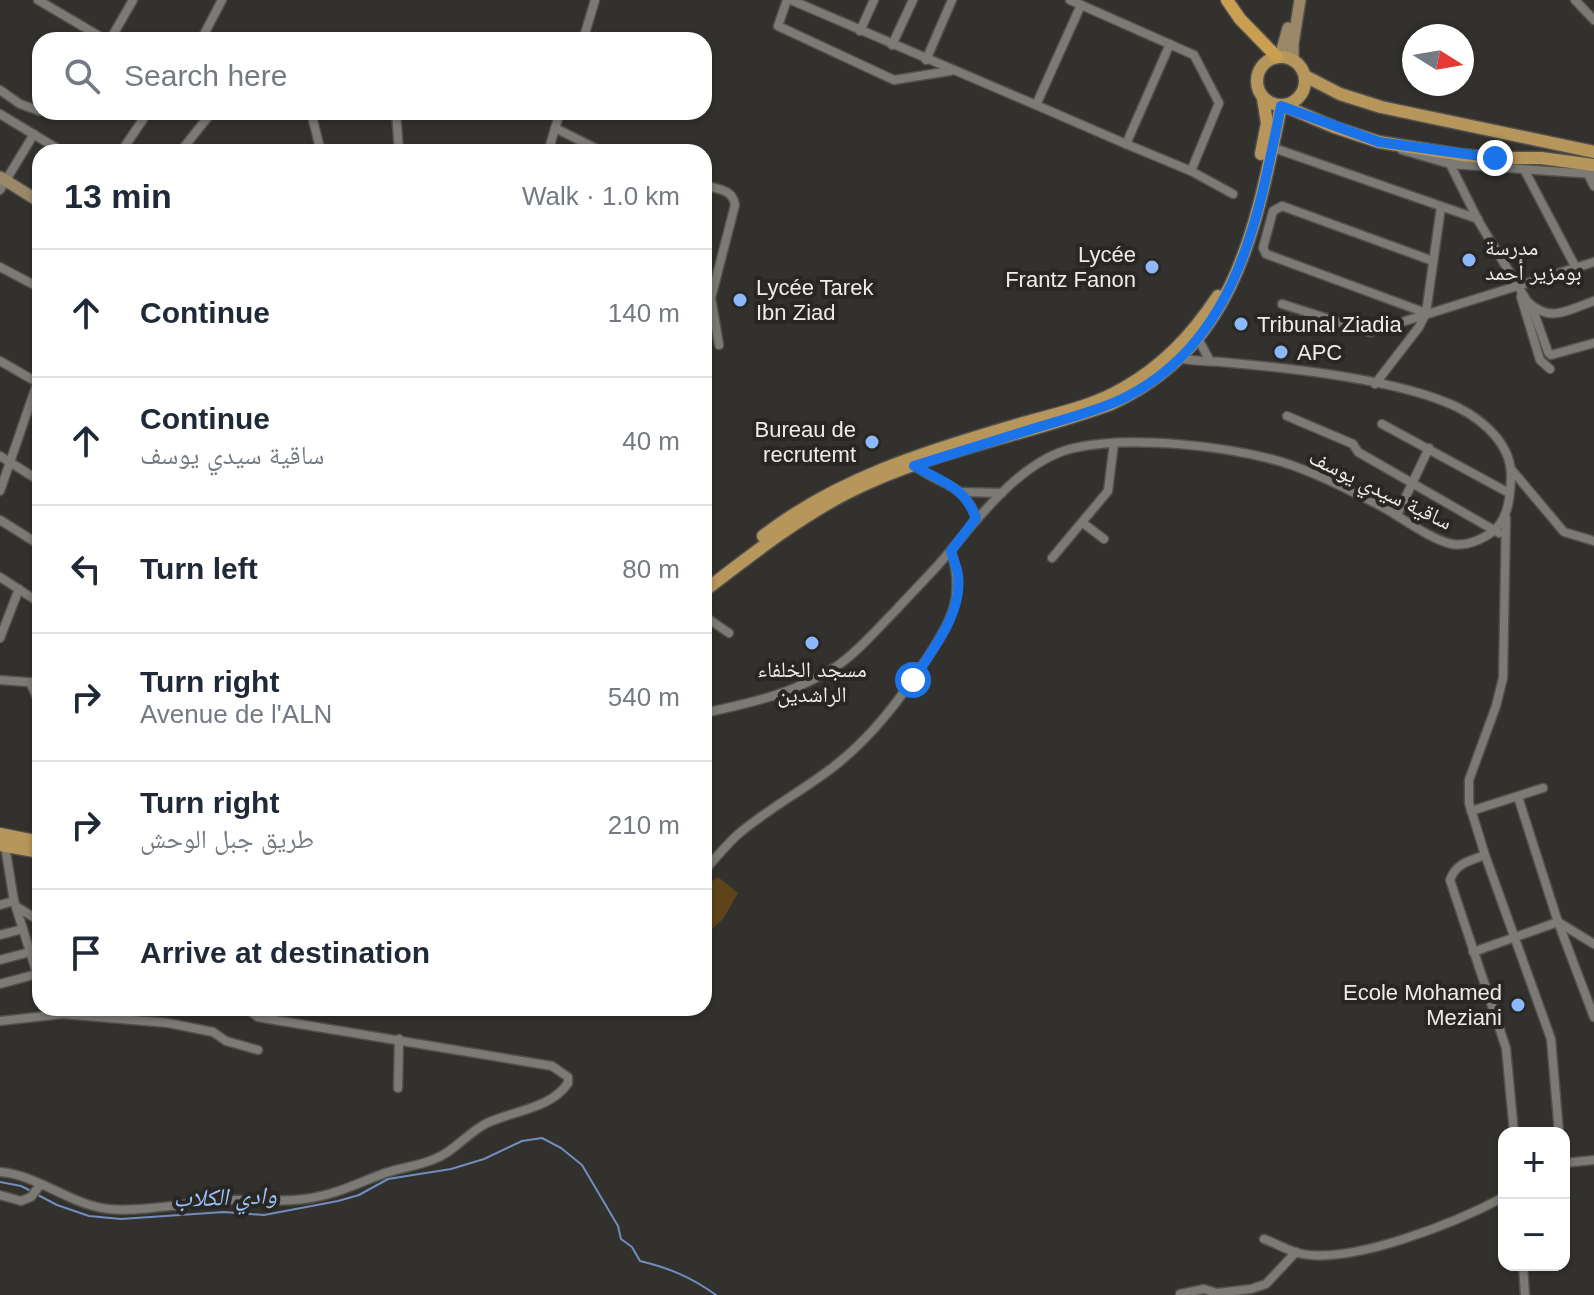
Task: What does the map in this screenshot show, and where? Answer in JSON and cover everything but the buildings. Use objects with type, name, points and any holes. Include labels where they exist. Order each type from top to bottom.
[{"type":"highway","points":[[1227,0],[1240,19],[1278,57]]},
{"type":"main road","points":[[1278,57],[1285,43],[1294,0]]},
{"type":"main road","points":[[1300,0],[1293,60],[1305,76],[1340,94],[1381,107],[1594,152]]},
{"type":"main road","points":[[1196,335],[1229,277],[1243,243],[1267,123],[1257,75],[1267,62],[1278,57],[1293,60]]},
{"type":"main road","points":[[1283,106],[1301,95],[1305,76]]},
{"type":"main road","points":[[1263,98],[1379,142],[1461,155],[1541,158],[1592,171]]},
{"type":"main road","points":[[712,575],[776,526],[848,483],[1111,395],[1176,356],[1215,316],[1261,229],[1271,147],[1283,106]]},
{"type":"main road","points":[[2,183],[32,198]]},
{"type":"main road","points":[[712,585],[811,514],[912,462]]},
{"type":"main road","points":[[2,841],[32,842]]},
{"type":"main road","points":[[2,841],[32,850]]},
{"type":"street","points":[[38,0],[94,32]]},
{"type":"street","points":[[113,32],[133,0]]},
{"type":"street","points":[[205,32],[222,0]]},
{"type":"street","points":[[585,32],[595,0]]},
{"type":"street","points":[[951,71],[894,80],[778,26],[789,0],[1191,171],[1233,194]]},
{"type":"street","points":[[860,31],[874,0]]},
{"type":"street","points":[[892,45],[913,0]]},
{"type":"street","points":[[926,60],[952,0]]},
{"type":"street","points":[[1070,0],[1194,55],[1219,103],[1191,171]]},
{"type":"street","points":[[1575,0],[1594,20]]},
{"type":"street","points":[[1036,105],[1081,5]]},
{"type":"street","points":[[1126,144],[1170,44]]},
{"type":"street","points":[[0,90],[32,108]]},
{"type":"street","points":[[0,114],[50,144]]},
{"type":"street","points":[[126,144],[143,120]]},
{"type":"street","points":[[186,144],[206,120]]},
{"type":"street","points":[[313,120],[319,144]]},
{"type":"street","points":[[397,120],[398,144]]},
{"type":"street","points":[[550,144],[558,120]]},
{"type":"street","points":[[555,128],[587,144]]},
{"type":"street","points":[[2,183],[34,134]]},
{"type":"street","points":[[1379,142],[1430,161],[1450,164],[1525,171],[1592,171],[1594,186]]},
{"type":"street","points":[[1271,147],[1478,219]]},
{"type":"street","points":[[1450,164],[1478,219],[1532,306],[1548,352],[1551,355],[1594,343]]},
{"type":"street","points":[[1525,171],[1576,268]]},
{"type":"street","points":[[712,187],[729,192],[734,197],[735,205],[712,294]]},
{"type":"street","points":[[1426,313],[1266,254],[1261,229],[1273,211],[1282,206],[1433,261]]},
{"type":"street","points":[[1375,384],[1419,327],[1426,313],[1441,207]]},
{"type":"street","points":[[1282,304],[1370,332],[1594,262]]},
{"type":"street","points":[[0,267],[32,284]]},
{"type":"street","points":[[1518,286],[1540,360],[1550,369]]},
{"type":"street","points":[[1532,306],[1550,315],[1594,301]]},
{"type":"street","points":[[712,304],[719,345]]},
{"type":"street","points":[[1196,335],[1210,361]]},
{"type":"street","points":[[1176,356],[1375,384],[1459,408],[1496,436],[1507,453],[1511,469],[1507,514],[1495,530]]},
{"type":"street","points":[[0,361],[32,377]]},
{"type":"street","points":[[0,491],[32,401]]},
{"type":"street","points":[[1287,416],[1353,444],[1358,452],[1504,536]]},
{"type":"street","points":[[1382,424],[1509,491]]},
{"type":"street","points":[[1052,558],[1108,491],[1114,443]]},
{"type":"street","name":"ساقية سيدي يوسف","points":[[712,711],[767,699],[838,665],[869,638],[1002,493],[1043,461],[1071,448],[1114,443],[1221,450],[1282,462],[1330,481],[1456,545],[1479,540],[1495,530]]},
{"type":"street","points":[[1397,515],[1429,448]]},
{"type":"street","points":[[0,456],[32,476]]},
{"type":"street","points":[[912,462],[963,492],[976,518]]},
{"type":"street","points":[[1511,469],[1564,532],[1594,541]]},
{"type":"street","points":[[1509,491],[1504,536],[1503,678],[1469,780],[1471,811],[1551,1039],[1558,1127]]},
{"type":"street","points":[[963,492],[1002,493]]},
{"type":"street","points":[[0,520],[32,540]]},
{"type":"street","points":[[1083,523],[1104,539]]},
{"type":"street","points":[[712,863],[739,834],[832,768],[892,710],[948,623],[957,599],[958,575],[951,551]]},
{"type":"street","points":[[0,577],[32,598]]},
{"type":"street","points":[[0,638],[19,589]]},
{"type":"street","points":[[712,621],[729,633]]},
{"type":"street","points":[[0,680],[32,683]]},
{"type":"street","points":[[1471,811],[1543,788]]},
{"type":"street","points":[[1518,797],[1558,922],[1594,1017]]},
{"type":"street","points":[[2,841],[4,864],[32,958]]},
{"type":"street","points":[[1485,855],[1460,865],[1453,870],[1450,880],[1506,1048],[1513,1127]]},
{"type":"street","points":[[0,905],[15,903],[32,915]]},
{"type":"street","points":[[1473,952],[1558,922],[1594,944]]},
{"type":"street","points":[[0,935],[23,929]]},
{"type":"street","points":[[0,960],[30,952]]},
{"type":"street","points":[[0,984],[32,979]]},
{"type":"street","points":[[0,1021],[32,1014]]},
{"type":"street","points":[[120,1016],[213,1032],[226,1041],[258,1050]]},
{"type":"street","points":[[0,1172],[14,1173],[70,1199],[113,1210],[226,1200],[291,1200],[335,1193],[439,1157],[478,1128],[538,1105],[565,1089],[568,1077],[552,1066],[534,1062],[257,1016]]},
{"type":"street","points":[[398,1088],[399,1039]]},
{"type":"street","points":[[1570,1162],[1594,1160]]},
{"type":"street","points":[[0,1195],[21,1201],[31,1197],[40,1185]]},
{"type":"street","points":[[1264,1239],[1296,1252],[1323,1255],[1362,1250],[1391,1243],[1499,1199]]},
{"type":"street","points":[[1180,1294],[1204,1289],[1217,1293],[1266,1284],[1296,1252]]},
{"type":"street","points":[[1523,1271],[1525,1295]]},
{"type":"shaded area","points":[[718,877],[738,893],[723,919],[712,929],[712,881]]},
{"type":"waterway","name":"وادي الكلاب","points":[[38,1195],[89,1216],[121,1219],[224,1212],[264,1215],[338,1201],[359,1195],[388,1179],[451,1169],[484,1159],[522,1141],[542,1138],[582,1165],[618,1226],[621,1239],[632,1247],[640,1261],[680,1274],[716,1295]]},
{"type":"waterway","name":"وادي الكلاب","points":[[0,1182],[33,1192]]},
{"type":"place","name":"مدرسة بومزير أحمد","points":[[1469,260]]},
{"type":"place","name":"Lycée Frantz Fanon","points":[[1152,267]]},
{"type":"place","name":"Lycée Tarek Ibn Ziad","points":[[740,300]]},
{"type":"place","name":"Tribunal Ziadia","points":[[1241,324]]},
{"type":"place","name":"APC","points":[[1281,352]]},
{"type":"place","name":"Bureau de recrutemt","points":[[872,442]]},
{"type":"place","name":"مسجد الخلفاء الراشدين","points":[[812,643]]},
{"type":"place","name":"Ecole Mohamed Meziani","points":[[1518,1005]]},
{"type":"route","points":[[913,680],[948,623],[957,599],[958,575],[951,551],[976,518],[963,492],[914,466],[1111,404],[1136,392],[1187,352],[1215,316],[1243,262],[1254,228],[1281,106],[1379,142],[1495,158]]}]
